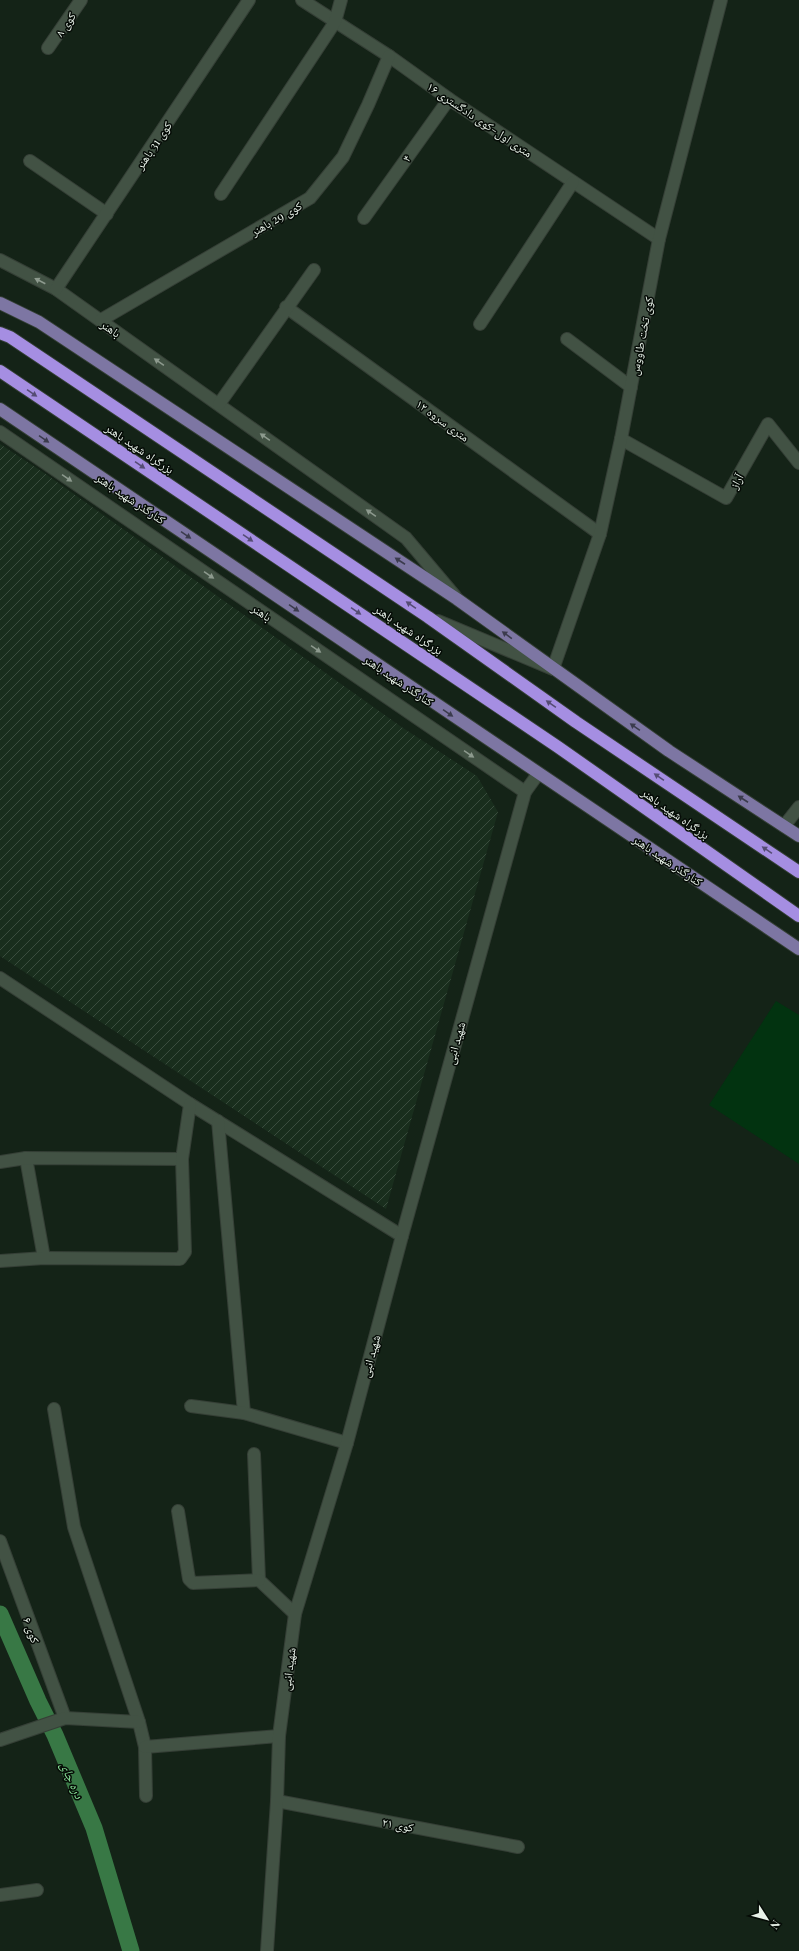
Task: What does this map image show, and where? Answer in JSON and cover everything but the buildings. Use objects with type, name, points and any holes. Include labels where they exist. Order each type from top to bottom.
[{"type":"highway","name":"بزرگراه شهید باهنر","points":[[0,333],[10,337],[428,617],[576,722],[799,872]]},
{"type":"highway","name":"بزرگراه شهید باهنر","points":[[0,371],[558,747],[799,916]]},
{"type":"main road","points":[[0,302],[38,322],[458,599],[553,669],[669,751],[799,836]]},
{"type":"main road","name":"کنارگذر شهید باهنر","points":[[0,409],[799,949]]},
{"type":"street","name":"کوی ۸","points":[[48,48],[81,0]]},
{"type":"street","name":"کوی 31 باهنر","points":[[56,290],[249,0]]},
{"type":"street","name":"۱۶ متری اول-کوی دادگستری","points":[[302,0],[389,56],[659,239]]},
{"type":"street","points":[[221,194],[335,22],[341,0]]},
{"type":"street","name":"کوی تخت طاووس","points":[[553,669],[600,534],[621,439],[659,239],[721,0]]},
{"type":"street","name":"کوی 29 باهنر","points":[[101,320],[310,198],[343,157],[389,56]]},
{"type":"street","name":"۴","points":[[364,218],[449,98]]},
{"type":"street","points":[[30,161],[107,214]]},
{"type":"street","points":[[480,324],[573,182]]},
{"type":"street","name":"باهنر","points":[[0,260],[56,290],[101,320],[406,538],[458,599]]},
{"type":"street","points":[[219,404],[286,307],[314,270]]},
{"type":"street","name":"۱۲ متری سروه","points":[[286,307],[600,534]]},
{"type":"street","points":[[567,339],[631,387]]},
{"type":"street","name":"آراز","points":[[621,439],[726,498],[768,424],[799,463]]},
{"type":"street","name":"باهنر","points":[[0,432],[525,792]]},
{"type":"street","points":[[428,617],[553,669]]},
{"type":"street","name":"شهید انبی","points":[[266,1951],[277,1801],[279,1736],[294,1614],[347,1442],[402,1236],[525,792],[538,774]]},
{"type":"street","points":[[784,826],[799,808]]},
{"type":"street","points":[[0,978],[190,1104],[402,1236]]},
{"type":"street","points":[[0,1261],[44,1258],[180,1259],[185,1252],[182,1159],[190,1104]]},
{"type":"street","points":[[218,1121],[244,1412]]},
{"type":"street","points":[[0,1162],[26,1158],[182,1159]]},
{"type":"street","points":[[26,1158],[44,1258]]},
{"type":"street","points":[[191,1406],[244,1412],[347,1442]]},
{"type":"street","points":[[54,1409],[74,1527],[139,1722],[145,1747],[146,1796]]},
{"type":"street","points":[[254,1454],[258,1580],[294,1614]]},
{"type":"street","points":[[178,1510],[189,1578],[193,1583],[258,1580]]},
{"type":"street","name":"کوی ۶","points":[[0,1541],[65,1718]]},
{"type":"street","points":[[0,1740],[65,1718],[139,1722]]},
{"type":"street","points":[[145,1747],[279,1736]]},
{"type":"street","name":"کوی ۲۱","points":[[277,1801],[518,1847]]},
{"type":"street","points":[[0,1895],[37,1890]]},
{"type":"shaded area","points":[[0,444],[47,475],[403,728],[477,776],[498,812],[386,1209],[0,956]]},
{"type":"green space","points":[[776,1001],[799,1015],[799,1164],[709,1105]]},
{"type":"waterway","name":"دره چای","points":[[0,1614],[38,1701],[55,1735],[94,1828],[131,1951]]}]
